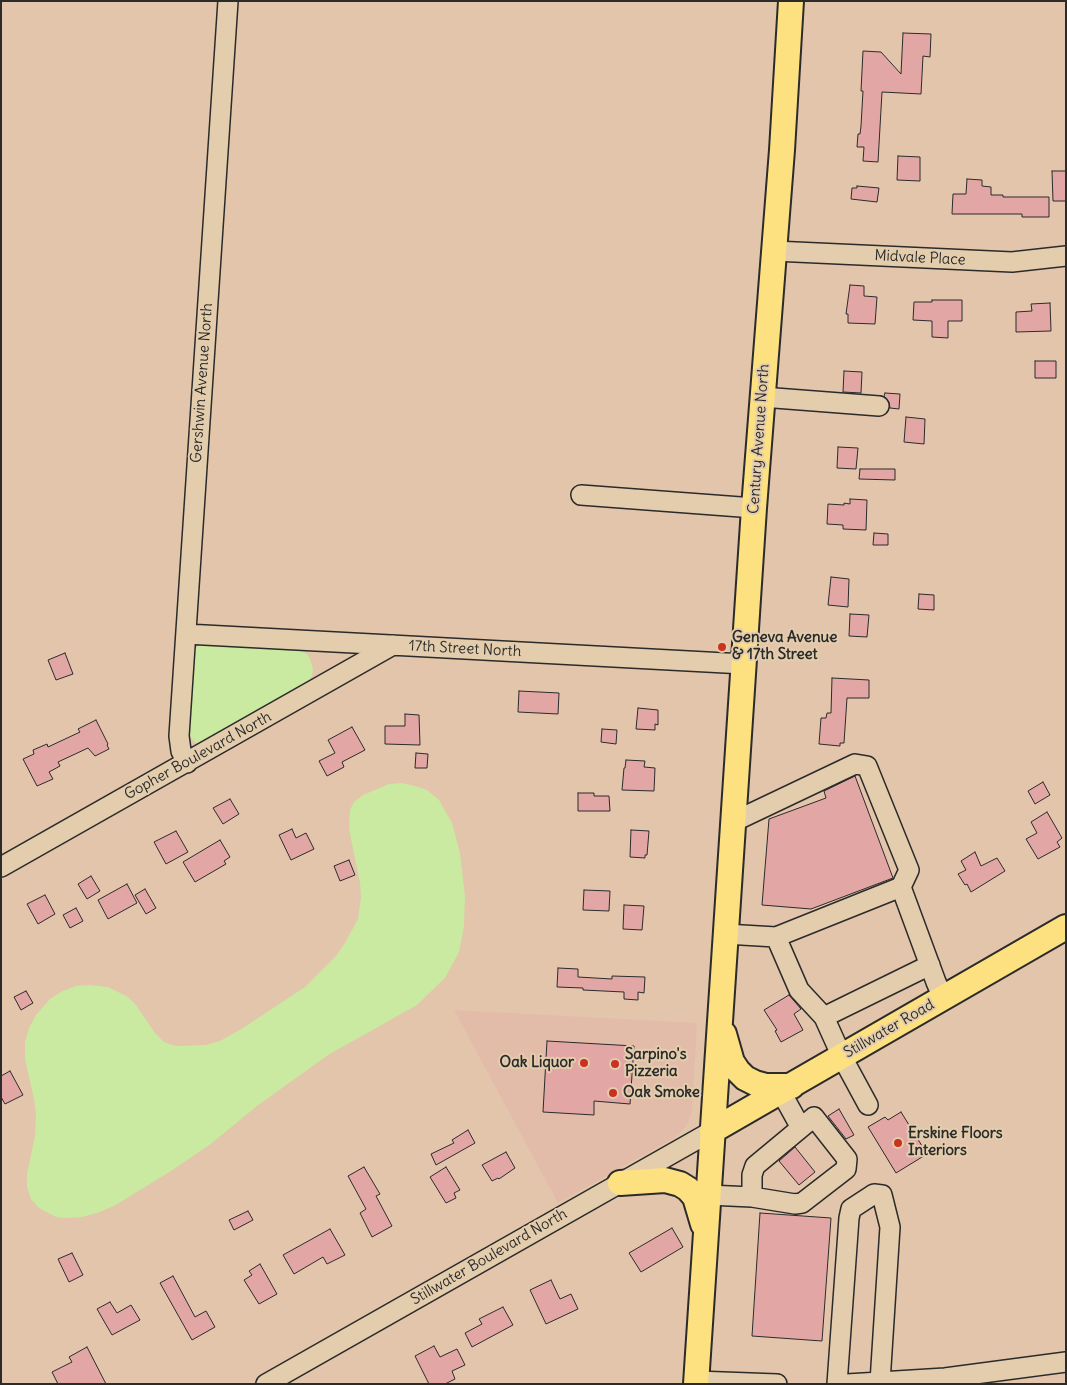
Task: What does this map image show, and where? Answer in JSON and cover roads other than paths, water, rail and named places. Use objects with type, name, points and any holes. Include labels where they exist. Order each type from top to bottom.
[{"type":"main road","name":"Century Avenue North","points":[[696,1382],[754,508],[791,1]]},
{"type":"main road","name":"Stillwater Road","points":[[712,1131],[1066,927]]},
{"type":"main road","points":[[720,1017],[730,1058],[741,1075],[752,1082],[786,1089]]},
{"type":"main road","points":[[620,1183],[665,1180],[680,1184],[690,1191],[697,1201],[706,1233]]},
{"type":"street","name":"Gershwin Avenue North","points":[[187,762],[179,742],[228,1]]},
{"type":"street","name":"Midvale Place","points":[[774,251],[1012,262],[1066,256]]},
{"type":"street","points":[[762,398],[879,406]]},
{"type":"street","points":[[581,495],[754,508]]},
{"type":"street","name":"17th Street North","points":[[186,634],[744,664]]},
{"type":"street","name":"Gopher Boulevard North","points":[[1,867],[394,645]]},
{"type":"street","points":[[725,934],[776,937],[901,887],[909,870],[867,766],[855,764],[733,822]]},
{"type":"street","points":[[901,887],[943,998]]},
{"type":"street","points":[[776,937],[800,990],[824,1017],[842,1057],[868,1105]]},
{"type":"street","points":[[824,1017],[930,965]]},
{"type":"street","points":[[786,1089],[801,1128]]},
{"type":"street","points":[[708,1195],[752,1197],[795,1204],[802,1203],[846,1169],[847,1159],[814,1118],[755,1166],[752,1175],[752,1197]]},
{"type":"street","name":"Stillwater Boulevard North","points":[[266,1384],[712,1131]]},
{"type":"street","points":[[837,1384],[849,1218],[851,1208],[874,1194],[882,1195],[890,1227],[880,1382]]},
{"type":"street","points":[[847,1384],[970,1376],[1066,1362]]},
{"type":"street","points":[[696,1382],[778,1384]]},
{"type":"place","name":"Geneva Avenue & 17th Street","points":[[722,647]]},
{"type":"place","name":"Oak Liquor","points":[[584,1063]]},
{"type":"place","name":"Sarpino's Pizzeria","points":[[615,1064]]},
{"type":"place","name":"Oak Smoke","points":[[613,1093]]},
{"type":"place","name":"Erskine Floors Interiors","points":[[898,1143]]}]
